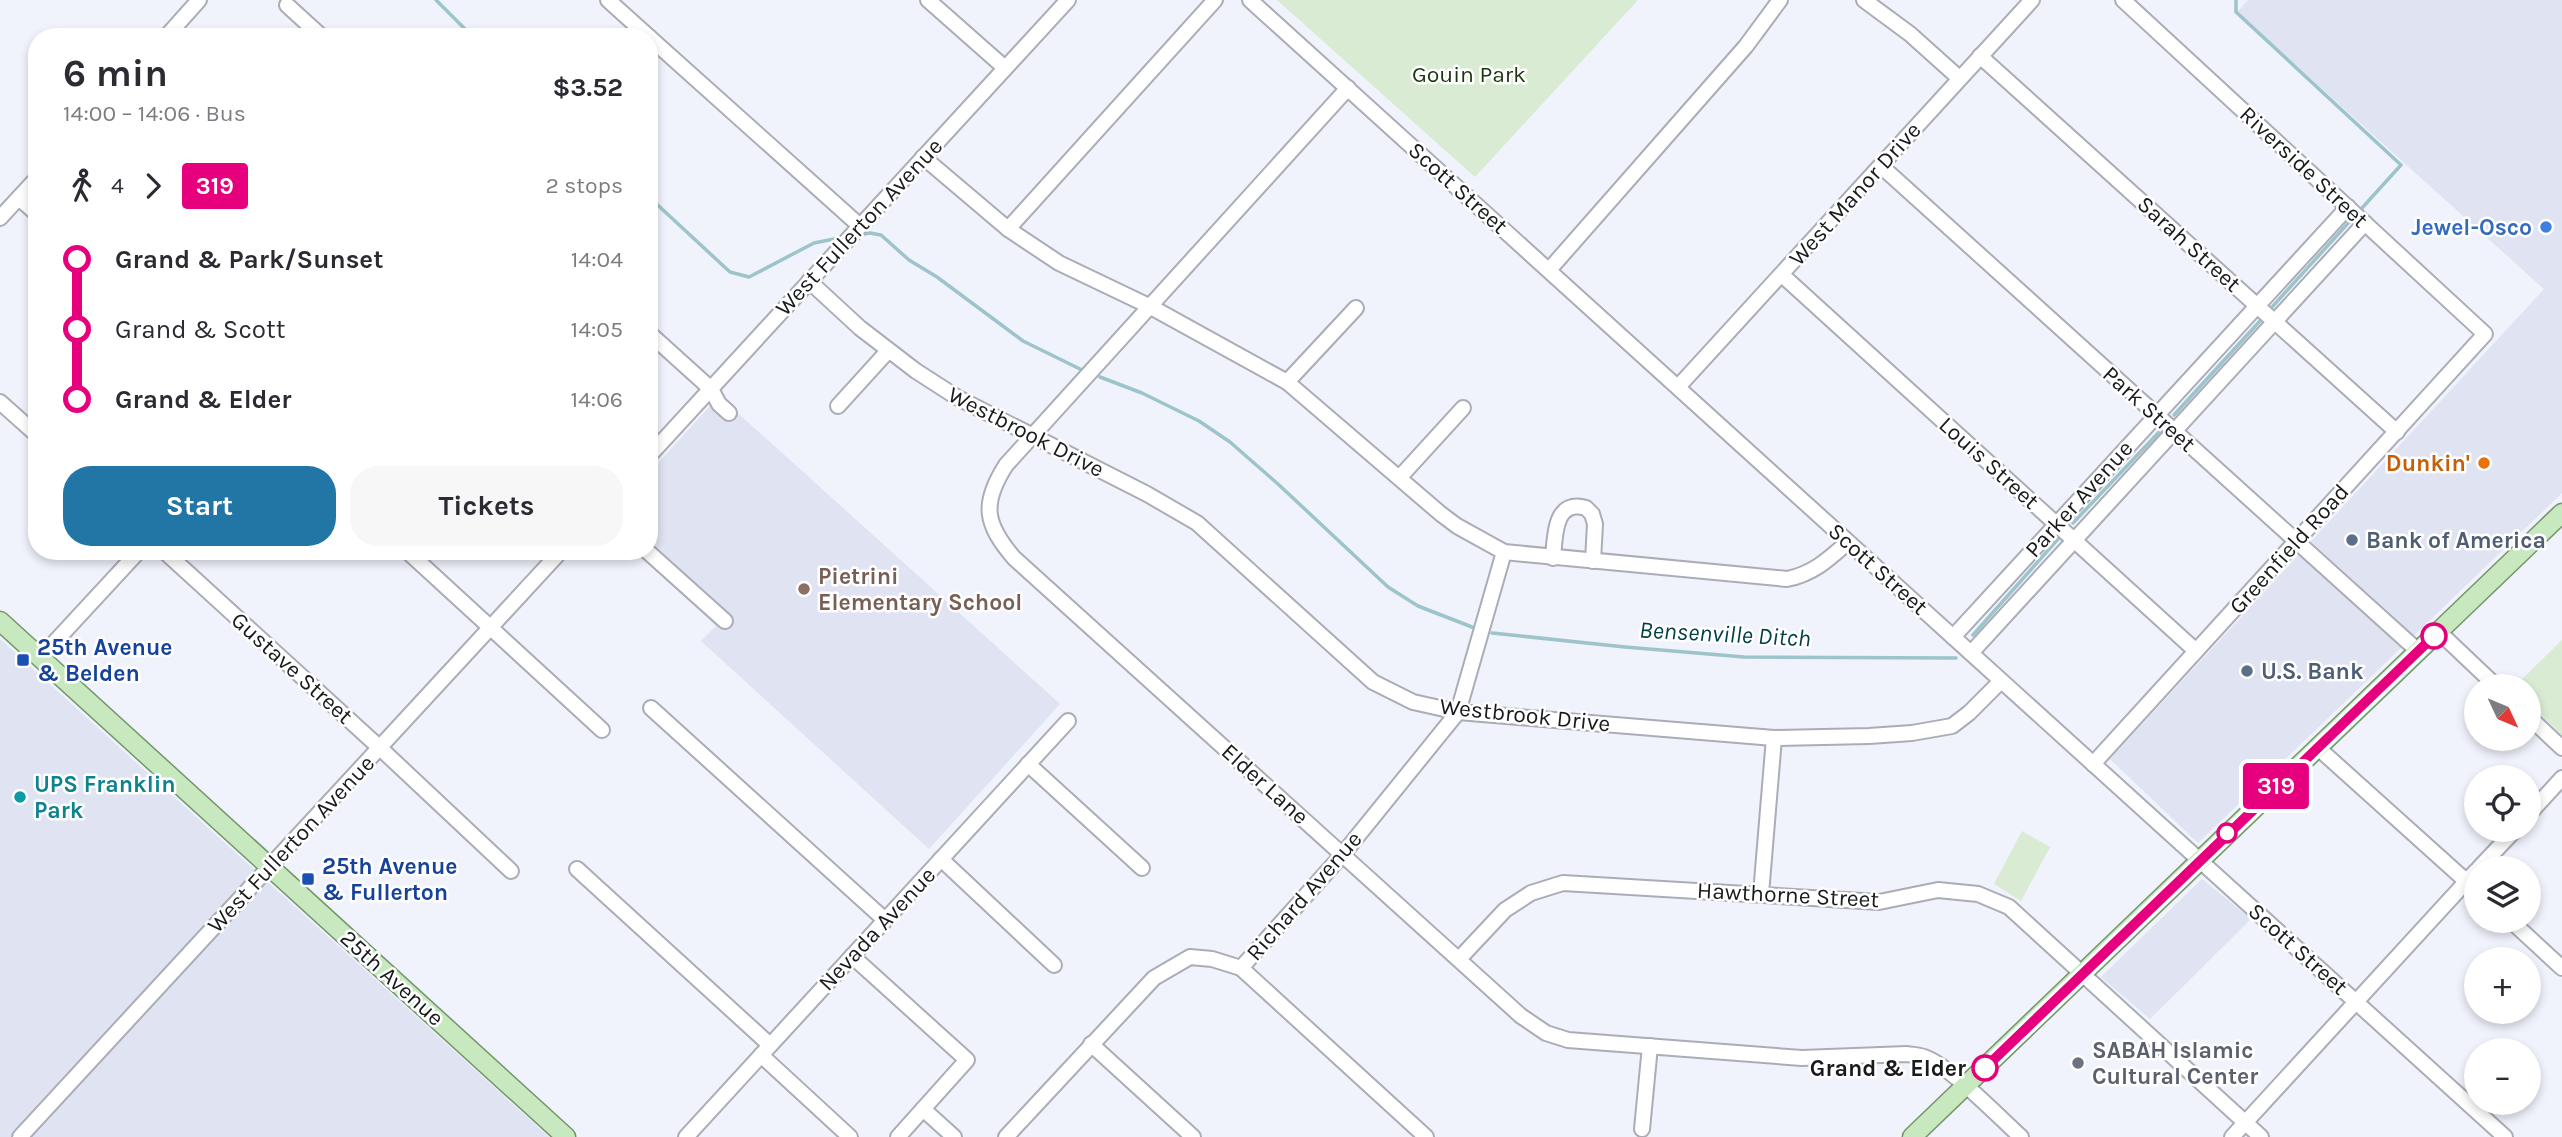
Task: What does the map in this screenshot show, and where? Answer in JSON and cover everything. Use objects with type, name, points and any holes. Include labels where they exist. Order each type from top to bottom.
[{"type":"main road","points":[[1912,1137],[2438,631],[2560,520]]},
{"type":"main road","name":"25th Avenue","points":[[0,621],[566,1137]]},
{"type":"street","points":[[928,0],[1005,68]]},
{"type":"street","name":"West Fullerton Avenue","points":[[658,446],[1068,0]]},
{"type":"street","points":[[1008,229],[1215,0]]},
{"type":"street","name":"Scott Street","points":[[1250,0],[2505,1137]]},
{"type":"street","points":[[1549,270],[1746,46],[1780,0]]},
{"type":"street","points":[[1864,0],[1910,34],[1959,78]]},
{"type":"street","name":"West Manor Drive","points":[[1678,387],[2032,0]]},
{"type":"street","name":"Riverside Street","points":[[2123,0],[2486,334]]},
{"type":"street","points":[[618,3],[641,28]]},
{"type":"street","points":[[174,28],[195,4]]},
{"type":"street","points":[[287,5],[312,28]]},
{"type":"street","points":[[658,45],[859,227]]},
{"type":"street","name":"Sarah Street","points":[[1980,56],[2396,432]]},
{"type":"street","name":"Elder Lane","points":[[1348,88],[1006,465],[991,492],[988,505],[990,519],[999,541],[1014,558],[1521,1016],[1546,1033],[1568,1040],[1802,1058],[1915,1055],[1937,1063],[2021,1137]]},
{"type":"street","points":[[923,157],[1008,229],[1059,263],[1151,307],[1287,382],[1457,526],[1504,552],[1787,579],[1815,570],[1848,542]]},
{"type":"street","name":"Park Street","points":[[1881,166],[2418,651]]},
{"type":"street","points":[[0,218],[28,188]]},
{"type":"street","points":[[19,198],[28,206]]},
{"type":"street","name":"Parker Avenue","points":[[1953,637],[2347,207]]},
{"type":"street","name":"Parker Avenue","points":[[1971,653],[2365,223]]},
{"type":"street","name":"Louis Street","points":[[1782,275],[2196,651]]},
{"type":"street","name":"Westbrook Drive","points":[[809,281],[888,351],[958,398],[1147,494],[1197,523],[1373,682],[1413,702],[1458,712],[1774,738],[1869,736],[1945,728],[1960,721],[2001,681]]},
{"type":"street","points":[[1287,382],[1356,308]]},
{"type":"street","name":"Greenfield Road","points":[[2093,764],[2486,334]]},
{"type":"street","points":[[658,341],[711,389],[719,404],[729,413]]},
{"type":"street","points":[[838,407],[888,351]]},
{"type":"street","points":[[0,402],[28,427]]},
{"type":"street","points":[[1400,477],[1463,408]]},
{"type":"street","points":[[1553,558],[1558,519],[1564,511],[1578,506],[1586,508],[1594,520],[1593,561]]},
{"type":"street","name":"Richard Avenue","points":[[1006,1137],[1154,978],[1189,957],[1212,959],[1241,968],[1343,854],[1458,712],[1504,552]]},
{"type":"street","points":[[40,658],[131,560]]},
{"type":"street","name":"Gustave Street","points":[[174,560],[511,872]]},
{"type":"street","points":[[417,560],[602,730]]},
{"type":"street","name":"West Fullerton Avenue","points":[[20,1137],[553,560]]},
{"type":"street","points":[[658,560],[725,621]]},
{"type":"street","points":[[2438,631],[2483,674]]},
{"type":"street","points":[[651,708],[885,920]]},
{"type":"street","name":"Nevada Avenue","points":[[686,1137],[1068,721]]},
{"type":"street","points":[[2541,728],[2562,748]]},
{"type":"street","points":[[1761,894],[1774,738]]},
{"type":"street","points":[[2317,747],[2464,870]]},
{"type":"street","points":[[1028,764],[1142,868]]},
{"type":"street","points":[[2541,801],[2562,778]]},
{"type":"street","points":[[2493,856],[2505,842]]},
{"type":"street","points":[[941,859],[1054,965]]},
{"type":"street","points":[[577,869],[766,1050],[850,1137]]},
{"type":"street","name":"Hawthorne Street","points":[[1459,959],[1505,910],[1531,893],[1563,883],[1879,902],[1938,890],[1978,894],[2009,908],[2261,1137]]},
{"type":"street","points":[[2232,1137],[2464,889]]},
{"type":"street","points":[[2524,933],[2562,968]]},
{"type":"street","points":[[852,956],[967,1060],[898,1137]]},
{"type":"street","points":[[1241,968],[1426,1137]]},
{"type":"street","points":[[1091,1044],[1192,1137]]},
{"type":"street","points":[[1642,1129],[1650,1046]]},
{"type":"street","points":[[923,1110],[954,1137]]},
{"type":"shaded area","points":[[2248,0],[2562,0],[2562,493],[2198,843],[2110,759],[2544,289],[2237,12]]},
{"type":"shaded area","name":"Pietrini Elementary School","points":[[719,396],[1060,704],[929,849],[701,641],[716,626],[644,560],[658,560],[658,463]]},
{"type":"shaded area","points":[[0,639],[549,1137],[0,1137]]},
{"type":"shaded area","points":[[2202,879],[2251,919],[2150,1019],[2101,977]]},
{"type":"green space","name":"Gouin Park","points":[[1277,0],[1638,0],[1475,177]]},
{"type":"green space","points":[[2562,640],[2562,735],[2541,715],[2541,674],[2527,674]]},
{"type":"green space","points":[[2022,831],[2050,847],[2021,901],[1994,884]]},
{"type":"waterway","points":[[436,0],[464,28]]},
{"type":"waterway","name":"Bensenville Ditch","points":[[2236,0],[2236,12],[2401,165],[2362,208]]},
{"type":"waterway","points":[[658,205],[730,272],[749,277],[814,243],[844,237]]},
{"type":"waterway","name":"Bensenville Ditch","points":[[2273,306],[2350,221]]},
{"type":"waterway","points":[[858,235],[881,235],[909,260],[937,277],[1023,341],[1080,369]]},
{"type":"waterway","name":"Bensenville Ditch","points":[[2174,415],[2260,321]]},
{"type":"waterway","name":"Bensenville Ditch","points":[[1100,377],[1142,393],[1199,421],[1230,442],[1278,484],[1388,587],[1418,606],[1472,627]]},
{"type":"waterway","name":"Bensenville Ditch","points":[[2073,523],[2162,429]]},
{"type":"waterway","name":"Bensenville Ditch","points":[[1973,635],[2058,539]]},
{"type":"waterway","name":"Bensenville Ditch","points":[[1492,633],[1744,657],[1956,658]]},
{"type":"bus line","name":"319","points":[[1985,1068],[2434,636]]},
{"type":"place","name":"Jewel-Osco","points":[[2546,227]]},
{"type":"place","name":"Dunkin'","points":[[2484,463]]},
{"type":"place","name":"Bank of America","points":[[2352,540]]},
{"type":"place","name":"Pietrini Elementary School","points":[[804,589]]},
{"type":"place","name":"25th Avenue & Belden","points":[[23,660]]},
{"type":"place","name":"U.S. Bank","points":[[2247,671]]},
{"type":"place","name":"UPS Franklin Park","points":[[20,797]]},
{"type":"place","name":"25th Avenue & Fullerton","points":[[308,879]]},
{"type":"place","name":"SABAH Islamic Cultural Center","points":[[2078,1063]]},
{"type":"place","name":"Grand & Elder","points":[[1985,1068]]}]
